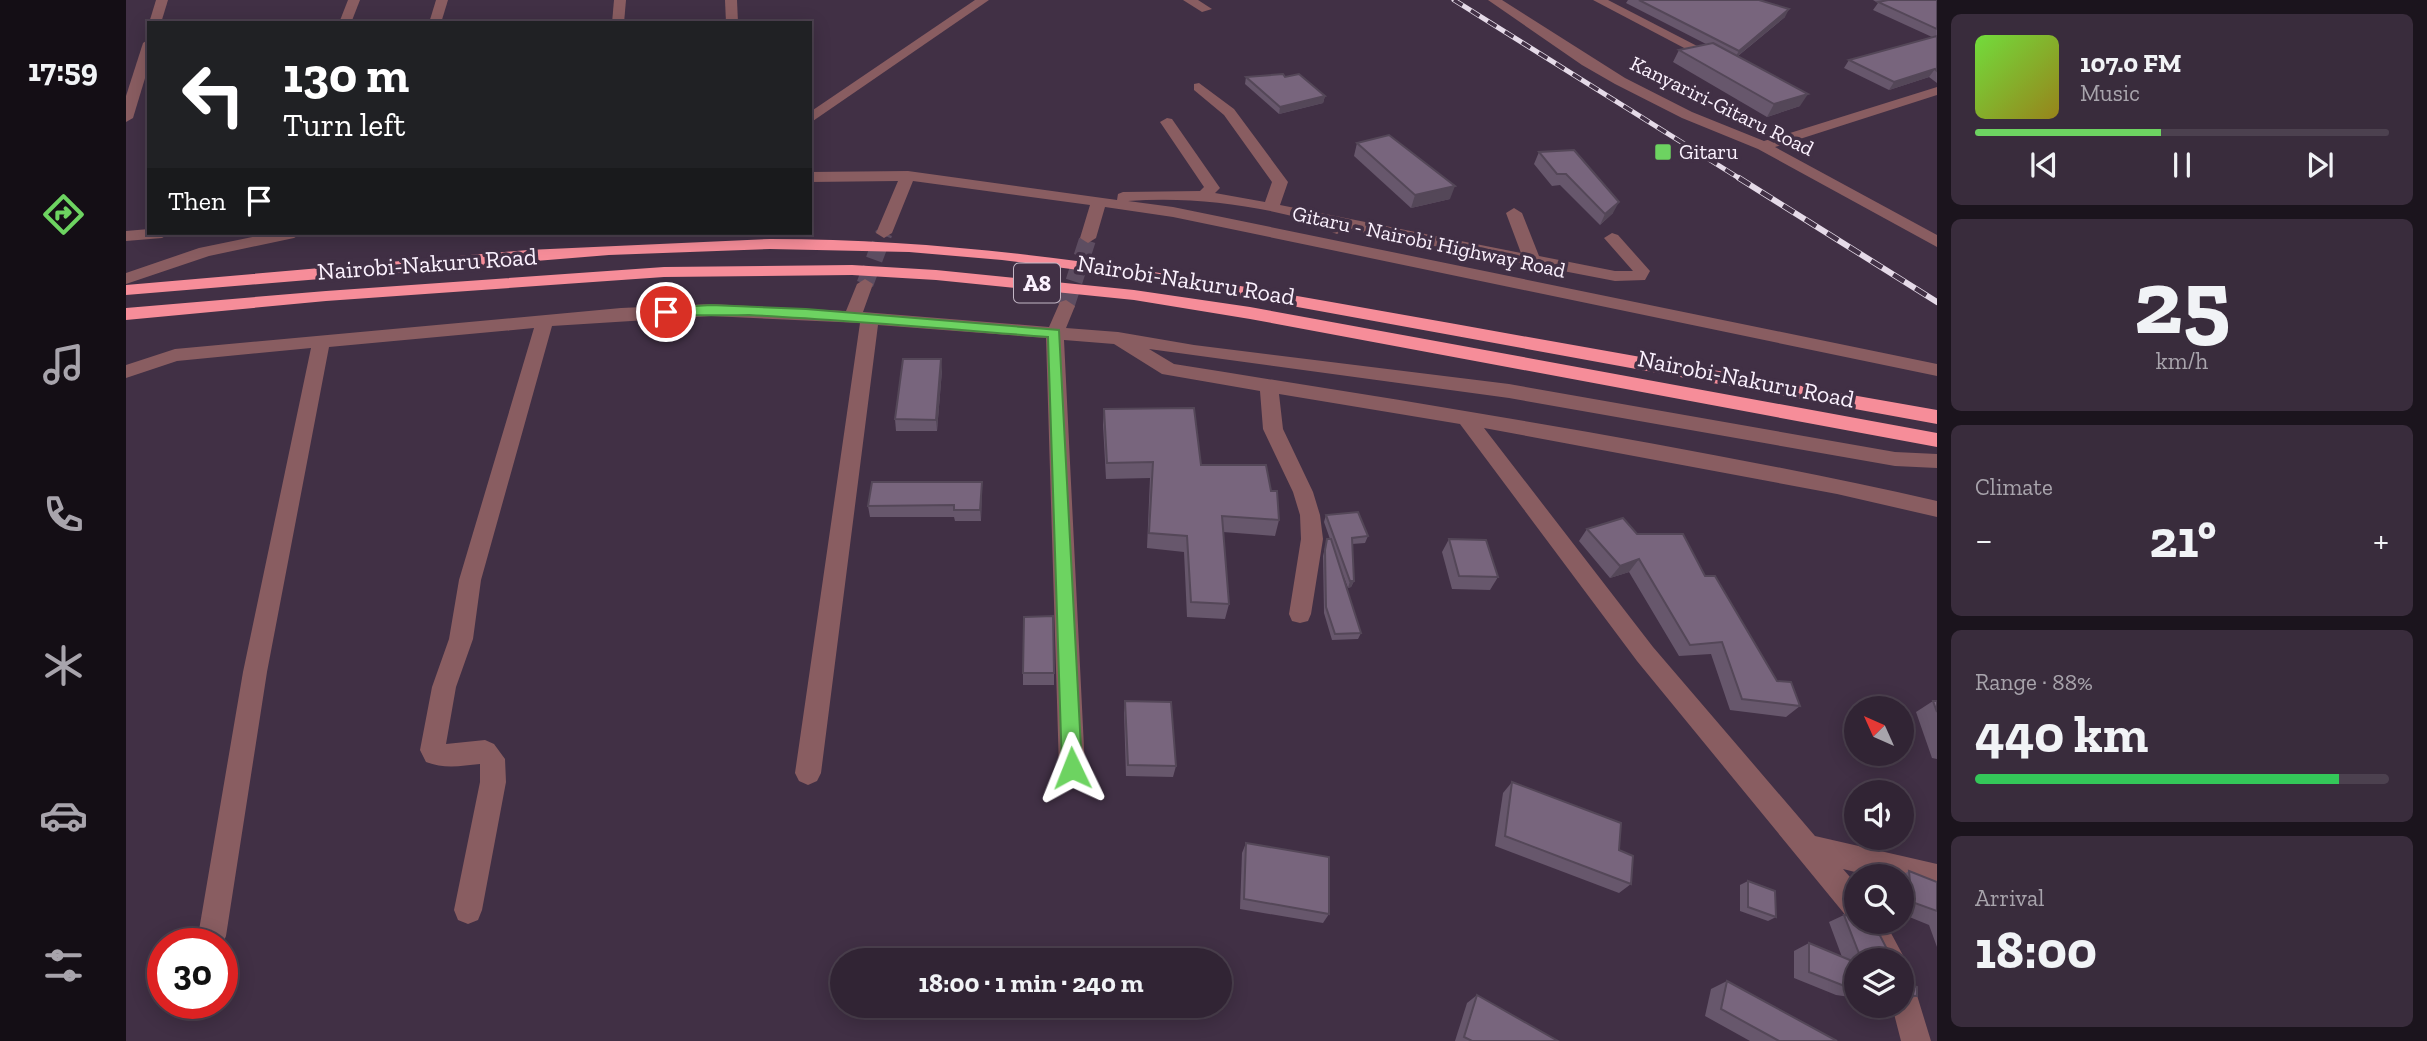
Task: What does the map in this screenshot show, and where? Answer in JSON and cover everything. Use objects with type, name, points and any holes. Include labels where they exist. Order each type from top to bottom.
[{"type":"highway","name":"Nairobi-Nakuru Road","points":[[126,290],[565,253],[771,244],[925,250],[1030,259],[1152,275],[1937,417]]},
{"type":"highway","name":"Nairobi-Nakuru Road","points":[[126,314],[326,296],[664,272],[764,269],[924,274],[1134,295],[1250,313],[1937,440]]},
{"type":"street","points":[[156,21],[162,0]]},
{"type":"street","points":[[346,21],[354,0]]},
{"type":"street","points":[[436,21],[442,0]]},
{"type":"street","points":[[618,21],[620,0]]},
{"type":"street","points":[[730,0],[732,21]]},
{"type":"street","points":[[812,118],[983,0]]},
{"type":"street","points":[[1189,0],[1206,9]]},
{"type":"street","name":"Kanyariri-Gitaru Road","points":[[1494,0],[1620,81],[1687,115],[1763,146],[1937,242]]},
{"type":"street","points":[[1599,0],[1693,47]]},
{"type":"street","points":[[126,118],[147,50]]},
{"type":"street","points":[[1199,87],[1229,112],[1280,182],[1271,207]]},
{"type":"street","points":[[1763,146],[1937,91]]},
{"type":"street","points":[[1167,122],[1212,188],[1205,195]]},
{"type":"street","points":[[884,233],[908,176]]},
{"type":"street","name":"Gitaru - Nairobi Highway Road","points":[[812,177],[908,176],[1173,212],[1937,369]]},
{"type":"street","points":[[1088,237],[1100,200],[1155,193],[1205,195],[1615,276],[1639,276],[1642,271],[1612,238]]},
{"type":"street","points":[[1514,213],[1531,258]]},
{"type":"street","points":[[1328,220],[1363,251]]},
{"type":"street","points":[[126,236],[147,234]]},
{"type":"street","points":[[126,279],[205,252],[285,235]]},
{"type":"street","points":[[808,773],[865,284]]},
{"type":"street","points":[[1066,306],[1055,333],[1072,768]]},
{"type":"street","points":[[126,372],[174,355],[545,321],[711,310],[861,317],[1118,338],[1194,351],[1509,391],[1895,459],[1937,461]]},
{"type":"street","points":[[468,910],[493,782],[492,759],[485,752],[444,756],[435,754],[432,750],[435,725],[444,687],[461,639],[470,580],[545,321]]},
{"type":"street","points":[[1118,338],[1169,370],[1466,418],[1837,486],[1937,509]]},
{"type":"street","points":[[213,928],[254,672],[321,343]]},
{"type":"street","points":[[1269,386],[1273,429],[1303,492],[1310,515],[1312,540],[1300,614]]},
{"type":"street","points":[[1466,418],[1645,654],[1844,891]]},
{"type":"street","points":[[1810,848],[1937,878]]},
{"type":"street","points":[[1910,1018],[1916,1041]]},
{"type":"building","points":[[1639,0],[1759,0],[1789,9],[1739,51]]},
{"type":"building","points":[[1937,0],[1937,29],[1878,2]]},
{"type":"building","points":[[1937,36],[1937,71],[1935,69],[1894,82],[1849,60]]},
{"type":"building","points":[[1713,43],[1808,94],[1774,104],[1679,50]]},
{"type":"building","points":[[1283,74],[1285,77],[1299,74],[1325,96],[1280,107],[1246,77]]},
{"type":"building","points":[[1389,135],[1455,186],[1415,195],[1357,143]]},
{"type":"building","points":[[1574,150],[1619,202],[1605,214],[1566,174],[1557,174],[1539,152]]},
{"type":"building","points":[[903,359],[941,359],[936,420],[895,419]]},
{"type":"building","points":[[1194,408],[1201,465],[1266,465],[1271,491],[1277,491],[1279,520],[1222,516],[1229,604],[1191,602],[1187,536],[1149,533],[1153,462],[1107,463],[1104,409]]},
{"type":"building","points":[[872,482],[982,482],[980,510],[954,510],[954,505],[868,506]]},
{"type":"building","points":[[1358,512],[1368,536],[1352,538],[1354,581],[1350,581],[1326,515]]},
{"type":"building","points":[[1623,518],[1637,534],[1683,534],[1705,576],[1715,576],[1777,681],[1791,682],[1800,706],[1742,699],[1722,642],[1690,645],[1639,559],[1620,566],[1587,529]]},
{"type":"building","points":[[1327,539],[1331,539],[1361,633],[1335,634],[1326,607]]},
{"type":"building","points":[[1449,539],[1486,540],[1498,577],[1459,576]]},
{"type":"building","points":[[1053,616],[1054,673],[1023,673],[1024,617]]},
{"type":"building","points":[[1125,701],[1171,702],[1176,766],[1128,765]]},
{"type":"building","points":[[1512,782],[1621,823],[1619,850],[1633,856],[1631,884],[1505,836]]},
{"type":"building","points":[[1246,843],[1329,857],[1329,914],[1244,899]]},
{"type":"building","points":[[1914,873],[1937,882],[1937,911],[1914,903]]},
{"type":"building","points":[[1748,881],[1775,891],[1776,917],[1748,907]]},
{"type":"building","points":[[1851,934],[1879,934],[1886,948],[1857,948]]},
{"type":"building","points":[[1809,943],[1844,958],[1844,986],[1809,972]]},
{"type":"building","points":[[1727,981],[1837,1041],[1779,1041],[1721,1009]]},
{"type":"building","points":[[1477,995],[1558,1041],[1472,1041],[1464,1037]]},
{"type":"tunnel","points":[[865,284],[884,233]]},
{"type":"tunnel","points":[[1066,306],[1088,238]]},
{"type":"railway","points":[[1454,0],[1742,180]]},
{"type":"railway","points":[[1739,178],[1937,302]]},
{"type":"place","name":"Gitaru","points":[[1663,152]]},
{"type":"route","points":[[666,312],[711,310],[806,314],[1055,333],[1072,768]]}]
